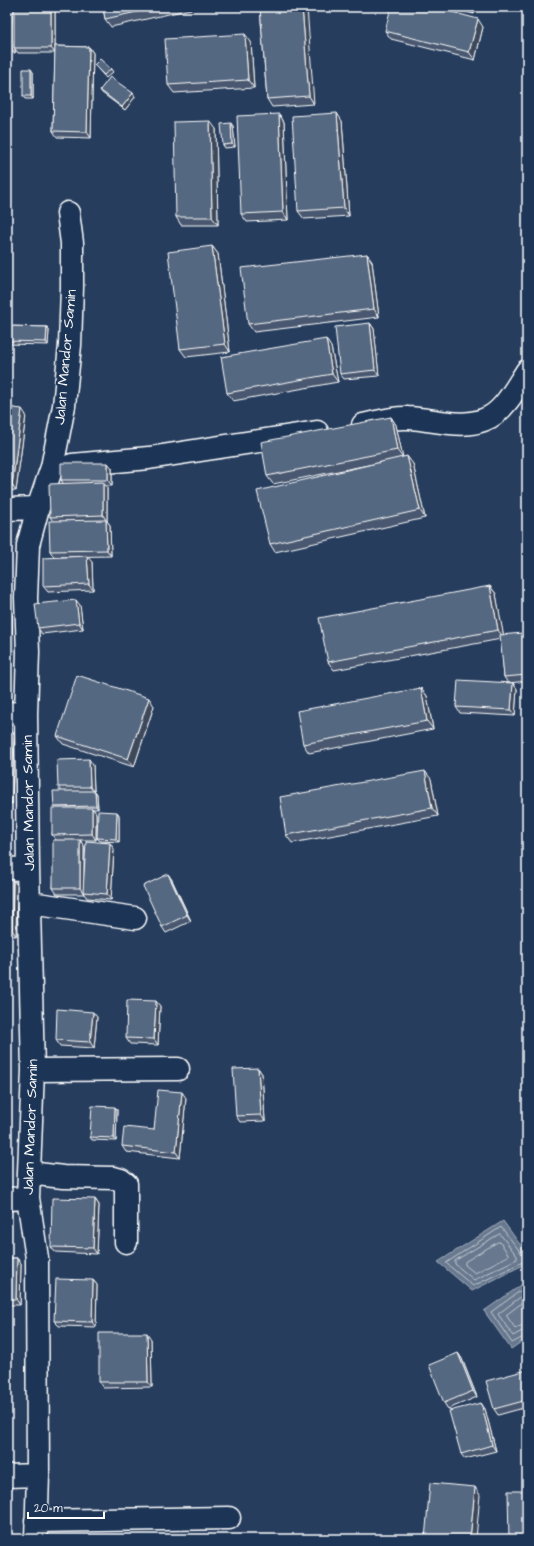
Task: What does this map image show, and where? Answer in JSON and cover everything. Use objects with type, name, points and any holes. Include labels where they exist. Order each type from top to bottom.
[{"type":"street","name":"Jalan Mandor Samin","points":[[36,1530],[38,1475],[37,1258],[17,1198],[29,1173],[33,1070],[30,903],[17,713],[28,652],[26,598],[28,545],[38,508],[52,467],[64,406],[70,345],[72,287],[72,243],[68,213]]},
{"type":"street","points":[[52,467],[150,458],[340,429],[391,419],[407,418],[441,423],[463,424],[478,421],[491,416],[504,405],[527,371]]},
{"type":"street","points":[[7,509],[38,508]]},
{"type":"street","points":[[7,870],[28,868]]},
{"type":"street","points":[[30,903],[135,918]]},
{"type":"street","points":[[33,1070],[178,1069]]},
{"type":"street","points":[[29,1173],[63,1177],[114,1178],[121,1180],[126,1184],[126,1242]]},
{"type":"street","points":[[7,1476],[38,1475]]},
{"type":"street","points":[[36,1530],[229,1518]]},
{"type":"water","points":[[503,1221],[527,1254],[527,1263],[472,1291],[438,1262]]},
{"type":"water","points":[[527,1281],[527,1338],[511,1349],[484,1311]]},
{"type":"building","points":[[7,7],[12,7],[11,47],[7,47]]},
{"type":"building","points":[[14,7],[51,7],[51,48],[14,48]]},
{"type":"building","points":[[103,7],[159,7],[105,19]]},
{"type":"building","points":[[260,7],[302,7],[309,96],[267,99]]},
{"type":"building","points":[[391,7],[433,7],[478,19],[469,52],[385,31]]},
{"type":"building","points":[[245,34],[248,80],[168,85],[165,39]]},
{"type":"building","points":[[55,46],[89,47],[87,132],[53,131]]},
{"type":"building","points":[[100,59],[111,69],[104,75],[94,65]]},
{"type":"building","points":[[23,69],[31,69],[31,96],[23,96]]},
{"type":"building","points":[[110,77],[133,93],[122,107],[100,90]]},
{"type":"building","points":[[337,113],[344,208],[298,211],[292,116]]},
{"type":"building","points":[[279,114],[283,212],[241,214],[237,116]]},
{"type":"building","points":[[210,121],[212,217],[176,217],[174,122]]},
{"type":"building","points":[[231,123],[232,144],[223,145],[221,124]]},
{"type":"building","points":[[212,246],[225,344],[180,349],[168,252]]},
{"type":"building","points":[[367,254],[374,309],[248,324],[241,268]]},
{"type":"building","points":[[370,323],[375,370],[340,374],[335,327]]},
{"type":"building","points":[[7,326],[47,327],[46,342],[7,341]]},
{"type":"building","points":[[326,339],[332,374],[227,393],[221,357]]},
{"type":"building","points":[[7,407],[22,409],[12,485],[7,484]]},
{"type":"building","points":[[391,417],[397,450],[267,476],[261,442]]},
{"type":"building","points":[[407,456],[420,510],[270,544],[257,491]]},
{"type":"building","points":[[61,463],[108,463],[108,480],[61,480]]},
{"type":"building","points":[[103,482],[103,515],[50,517],[49,484]]},
{"type":"building","points":[[527,508],[527,522],[522,511]]},
{"type":"building","points":[[106,520],[107,550],[50,551],[49,521]]},
{"type":"building","points":[[87,556],[89,584],[43,586],[43,558]]},
{"type":"building","points":[[490,586],[498,630],[328,662],[319,618]]},
{"type":"building","points":[[76,600],[79,623],[38,628],[35,604]]},
{"type":"building","points":[[8,609],[8,648],[7,648]]},
{"type":"building","points":[[523,633],[527,675],[504,677],[500,635]]},
{"type":"building","points":[[77,675],[149,698],[128,759],[57,736]]},
{"type":"building","points":[[458,680],[513,683],[511,710],[456,707]]},
{"type":"building","points":[[421,688],[427,721],[303,744],[297,711]]},
{"type":"building","points":[[7,726],[8,726],[7,784]]},
{"type":"building","points":[[89,759],[90,787],[58,787],[57,760]]},
{"type":"building","points":[[425,771],[432,808],[286,835],[280,797]]},
{"type":"building","points":[[53,791],[95,791],[96,806],[54,807]]},
{"type":"building","points":[[52,808],[92,808],[92,834],[52,835]]},
{"type":"building","points":[[98,811],[117,812],[116,839],[97,838]]},
{"type":"building","points":[[53,840],[80,840],[80,888],[53,888]]},
{"type":"building","points":[[86,841],[110,843],[107,894],[83,892]]},
{"type":"building","points":[[168,874],[187,915],[162,927],[143,886]]},
{"type":"building","points":[[7,879],[13,880],[12,930],[7,930]]},
{"type":"building","points":[[127,1000],[156,1001],[154,1039],[126,1038]]},
{"type":"building","points":[[57,1009],[93,1012],[90,1042],[56,1040]]},
{"type":"building","points":[[258,1068],[261,1115],[236,1116],[233,1069]]},
{"type":"building","points":[[158,1090],[182,1092],[176,1152],[122,1146],[124,1127],[154,1130]]},
{"type":"building","points":[[92,1106],[115,1107],[114,1138],[90,1137]]},
{"type":"building","points":[[52,1198],[95,1199],[93,1248],[51,1247]]},
{"type":"building","points":[[7,1258],[17,1258],[16,1299],[7,1299]]},
{"type":"building","points":[[56,1279],[93,1280],[92,1322],[54,1321]]},
{"type":"building","points":[[99,1333],[147,1333],[148,1382],[99,1382]]},
{"type":"building","points":[[458,1353],[473,1391],[444,1403],[429,1365]]},
{"type":"building","points":[[527,1370],[527,1400],[494,1409],[486,1381]]},
{"type":"building","points":[[481,1403],[492,1445],[461,1454],[449,1411]]},
{"type":"building","points":[[430,1483],[475,1487],[470,1539],[425,1539]]},
{"type":"building","points":[[508,1491],[527,1491],[527,1539],[509,1539]]}]
